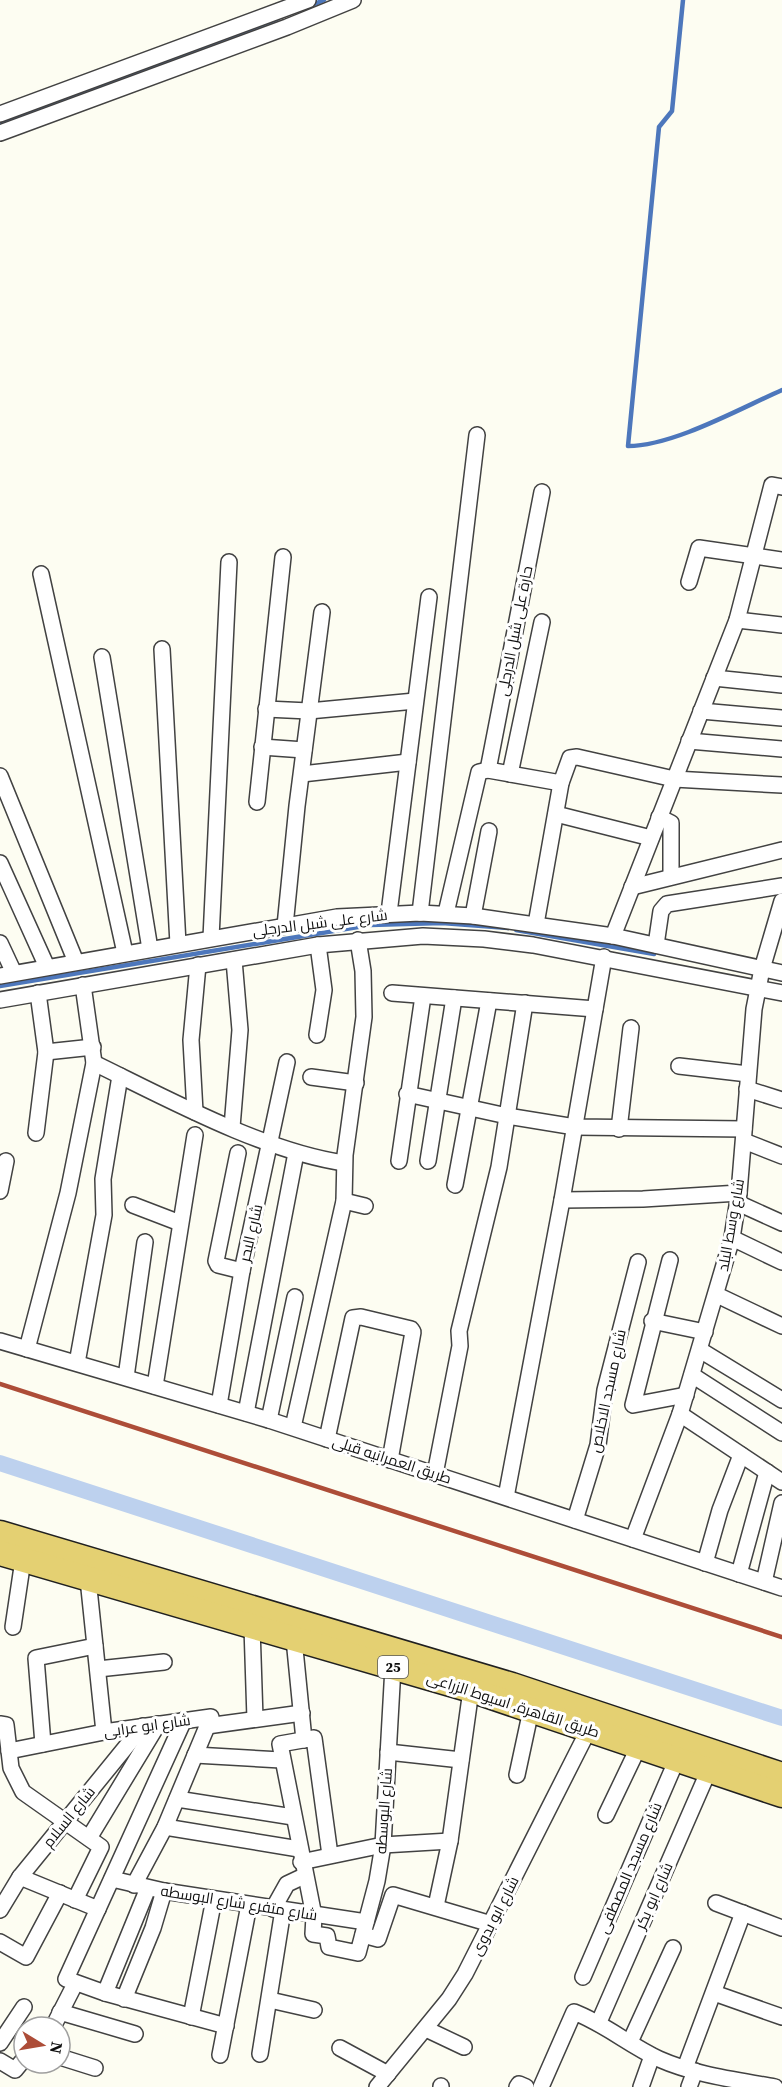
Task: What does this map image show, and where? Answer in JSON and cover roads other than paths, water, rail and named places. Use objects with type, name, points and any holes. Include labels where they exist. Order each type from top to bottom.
[{"type":"highway","name":"طريق القاهرة, اسيوط الزراعى","points":[[0,1533],[252,1627],[471,1690],[782,1795]]},
{"type":"highway","name":"طريق القاهرة, اسيوط الزراعى","points":[[11,1556],[88,1579],[113,1576],[512,1685],[782,1774]]},
{"type":"street","points":[[0,114],[308,0]]},
{"type":"street","points":[[0,133],[287,27],[352,0]]},
{"type":"street","points":[[420,913],[477,435]]},
{"type":"street","points":[[613,936],[737,620],[772,485],[782,487]]},
{"type":"street","name":"حارة على شبل الدرجلى","points":[[446,914],[483,772],[542,492]]},
{"type":"street","points":[[689,582],[696,553],[701,548],[782,560]]},
{"type":"street","points":[[257,802],[283,557]]},
{"type":"street","points":[[211,938],[230,562]]},
{"type":"street","points":[[41,574],[125,953]]},
{"type":"street","points":[[389,913],[429,597]]},
{"type":"street","points":[[285,926],[322,612]]},
{"type":"street","points":[[737,620],[782,625]]},
{"type":"street","points":[[510,774],[542,622]]},
{"type":"street","points":[[162,649],[178,944]]},
{"type":"street","points":[[102,657],[150,949]]},
{"type":"street","points":[[714,678],[782,685]]},
{"type":"street","points":[[266,709],[309,711],[415,701]]},
{"type":"street","points":[[700,711],[782,718]]},
{"type":"street","points":[[689,741],[782,749]]},
{"type":"street","points":[[262,747],[304,750]]},
{"type":"street","points":[[536,924],[561,783],[568,761],[577,757],[674,779],[782,784]]},
{"type":"street","points":[[302,774],[408,762]]},
{"type":"street","points":[[483,772],[561,783]]},
{"type":"street","points":[[0,776],[76,962]]},
{"type":"street","points":[[556,814],[651,838]]},
{"type":"street","points":[[659,817],[671,823],[671,876]]},
{"type":"street","points":[[472,916],[489,831]]},
{"type":"street","points":[[632,887],[782,850]]},
{"type":"street","points":[[0,863],[47,968]]},
{"type":"street","points":[[656,945],[661,911],[667,904],[782,886]]},
{"type":"street","name":"شارع وسط البلد","points":[[633,1539],[680,1414],[732,1238],[739,1198],[747,1082],[758,988],[782,901]]},
{"type":"street","name":"شارع على شبل الدرجلى","points":[[7,975],[211,938],[389,913],[446,914],[536,924],[613,936],[782,973]]},
{"type":"street","name":"شارع على شبل الدرجلى","points":[[0,1000],[318,945],[358,940],[453,936],[604,957],[782,993]]},
{"type":"street","points":[[293,1427],[344,1201],[344,1163],[364,1017],[363,971],[358,940]]},
{"type":"street","points":[[0,943],[7,975]]},
{"type":"street","points":[[317,1035],[324,990],[318,945]]},
{"type":"street","points":[[506,1497],[562,1200],[604,957]]},
{"type":"street","points":[[232,1126],[240,1030],[234,960]]},
{"type":"street","points":[[195,1112],[191,1040],[198,965]]},
{"type":"street","points":[[27,1349],[68,1193],[94,1063],[83,985]]},
{"type":"street","points":[[36,1133],[46,1052],[38,993]]},
{"type":"street","points":[[392,993],[595,1009]]},
{"type":"street","points":[[399,1161],[423,996]]},
{"type":"street","points":[[428,1161],[454,998]]},
{"type":"street","points":[[455,1185],[489,1001]]},
{"type":"street","points":[[435,1474],[460,1346],[459,1331],[488,1220],[525,1004]]},
{"type":"street","points":[[620,1129],[631,1028]]},
{"type":"street","points":[[46,1052],[93,1047]]},
{"type":"street","name":"شارع البحر","points":[[219,1405],[242,1271],[287,1062]]},
{"type":"street","points":[[94,1063],[195,1112],[296,1153],[344,1163]]},
{"type":"street","points":[[680,1066],[747,1082],[782,1100]]},
{"type":"street","points":[[77,1363],[104,1215],[103,1179],[120,1076]]},
{"type":"street","points":[[311,1077],[356,1083]]},
{"type":"street","points":[[407,1094],[507,1116],[575,1127],[744,1135],[782,1156]]},
{"type":"street","points":[[155,1386],[195,1135]]},
{"type":"street","points":[[238,1153],[216,1262],[242,1271]]},
{"type":"street","points":[[246,1413],[296,1153]]},
{"type":"street","points":[[0,1191],[6,1161]]},
{"type":"street","points":[[562,1200],[739,1198],[782,1222]]},
{"type":"street","points":[[344,1201],[365,1206]]},
{"type":"street","points":[[133,1205],[180,1223]]},
{"type":"street","points":[[732,1238],[782,1262]]},
{"type":"street","points":[[126,1377],[145,1242]]},
{"type":"street","points":[[670,1260],[652,1321],[633,1405],[686,1395]]},
{"type":"street","name":"شارع مسجد الاخلاص","points":[[575,1520],[598,1445],[605,1390],[638,1262]]},
{"type":"street","points":[[717,1295],[782,1326]]},
{"type":"street","points":[[269,1420],[295,1297]]},
{"type":"street","points":[[327,1439],[353,1318],[362,1317],[411,1329],[413,1332],[390,1460]]},
{"type":"street","points":[[652,1321],[705,1332]]},
{"type":"street","name":"طريق العمرانيه قبلى","points":[[0,1341],[293,1427],[782,1588]]},
{"type":"street","points":[[700,1350],[782,1400]]},
{"type":"street","points":[[692,1375],[782,1433]]},
{"type":"street","points":[[680,1414],[782,1482]]},
{"type":"street","points":[[705,1563],[720,1510],[741,1455]]},
{"type":"street","points":[[739,1574],[767,1472]]},
{"type":"street","points":[[764,1582],[782,1504]]},
{"type":"street","points":[[11,1556],[14,1627]]},
{"type":"street","points":[[88,1579],[104,1731]]},
{"type":"street","points":[[252,1627],[255,1719]]},
{"type":"street","points":[[294,1639],[304,1740]]},
{"type":"street","points":[[44,1744],[36,1659],[95,1646]]},
{"type":"street","points":[[98,1669],[164,1662]]},
{"type":"street","name":"شارع البوسطه","points":[[314,1916],[313,1934],[327,1936],[329,1947],[359,1952],[377,1881],[383,1845],[393,1666]]},
{"type":"street","points":[[436,1906],[450,1841],[471,1690]]},
{"type":"street","points":[[517,1775],[531,1710]]},
{"type":"street","points":[[207,1725],[302,1713]]},
{"type":"street","name":"شارع ابو عرابى","points":[[9,1751],[104,1731],[210,1717],[141,1887],[105,1994]]},
{"type":"street","points":[[184,1720],[66,1978],[75,1984],[105,1994],[226,2026]]},
{"type":"street","points":[[2,1724],[9,1751],[7,1779],[29,1798],[95,1843]]},
{"type":"street","points":[[75,1900],[95,1843],[151,1725]]},
{"type":"street","name":"شارع السلام","points":[[0,1910],[20,1877],[65,1821],[151,1725]]},
{"type":"street","name":"شارع ابو بدوى","points":[[377,2087],[426,2029],[465,1974],[589,1729]]},
{"type":"street","points":[[314,1916],[301,1862],[279,1744],[315,1739],[330,1855]]},
{"type":"street","points":[[606,1815],[639,1746]]},
{"type":"street","points":[[388,1752],[461,1760]]},
{"type":"street","points":[[195,1755],[281,1760]]},
{"type":"street","name":"شارع مسجد المصطفى","points":[[583,1977],[677,1759]]},
{"type":"street","name":"شارع ابو بكر","points":[[599,2022],[709,1770]]},
{"type":"street","points":[[177,1799],[293,1817]]},
{"type":"street","points":[[165,1827],[301,1862],[383,1845],[450,1841]]},
{"type":"street","points":[[260,2054],[270,2000],[278,1910],[287,1884],[301,1862]]},
{"type":"street","points":[[20,1877],[98,1909]]},
{"type":"street","name":"شارع متفرع شارع البوسطه","points":[[112,1879],[141,1887],[314,1916],[365,1928]]},
{"type":"street","points":[[124,1999],[153,1928],[164,1891]]},
{"type":"street","points":[[0,1942],[26,1957],[60,1893]]},
{"type":"street","points":[[365,1928],[378,1939],[393,1895],[491,1924]]},
{"type":"street","points":[[191,2017],[214,1899]]},
{"type":"street","points":[[716,1903],[782,1928]]},
{"type":"street","points":[[220,2055],[249,1905]]},
{"type":"street","points":[[689,2087],[690,2070],[714,1993],[743,1913]]},
{"type":"street","points":[[630,2042],[673,1948]]},
{"type":"street","points":[[59,2015],[75,1984]]},
{"type":"street","points":[[714,1993],[782,2017]]},
{"type":"street","points":[[270,2000],[314,2010]]},
{"type":"street","points":[[0,2043],[24,2007]]},
{"type":"street","points":[[60,2012],[135,2034]]},
{"type":"street","points":[[541,2087],[574,2012],[599,2022],[652,2056],[690,2070],[766,2086]]},
{"type":"street","points":[[426,2029],[464,2047]]},
{"type":"street","points":[[340,2048],[388,2074]]},
{"type":"street","points":[[641,2087],[652,2056]]},
{"type":"street","points":[[72,2061],[95,2068]]},
{"type":"street","points":[[517,2087],[519,2084],[526,2087]]},
{"type":"waterway","points":[[310,6],[324,0]]},
{"type":"waterway","points":[[683,0],[672,111],[659,127],[628,446],[665,440],[685,433],[782,390]]},
{"type":"waterway","points":[[0,122],[277,19]]},
{"type":"waterway","points":[[0,986],[370,925],[442,923],[508,928]]},
{"type":"waterway","points":[[516,930],[654,954]]},
{"type":"waterway","points":[[0,1463],[782,1718]]},
{"type":"railway","points":[[0,1384],[782,1637]]}]
